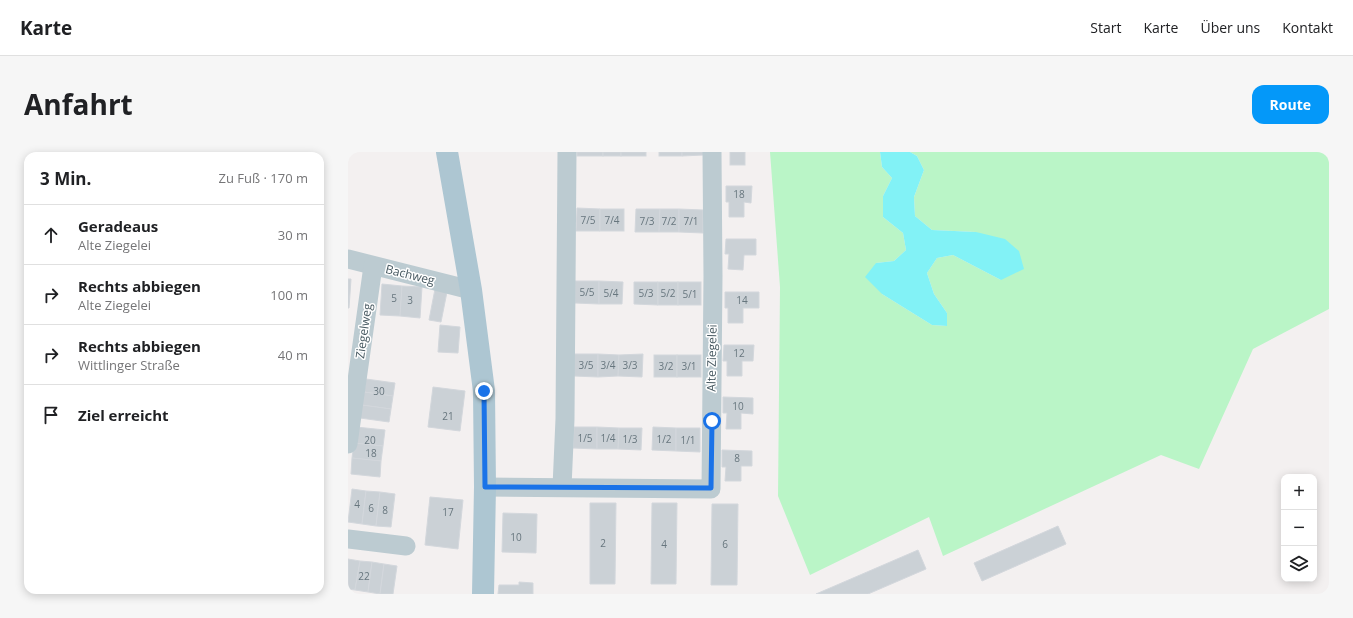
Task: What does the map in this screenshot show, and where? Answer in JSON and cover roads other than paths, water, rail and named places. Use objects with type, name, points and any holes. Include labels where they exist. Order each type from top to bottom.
[{"type":"main road","points":[[447,152],[472,290],[484,391],[485,487],[483,594]]},
{"type":"street","points":[[562,487],[565,419],[567,152]]},
{"type":"street","name":"Alte Ziegelei","points":[[485,487],[711,488],[713,283],[712,152]]},
{"type":"street","name":"Bachweg","points":[[348,259],[472,290]]},
{"type":"street","name":"Ziegelweg","points":[[348,444],[373,266]]},
{"type":"street","points":[[348,539],[406,546]]},
{"type":"water","points":[[880,152],[910,152],[917,156],[924,170],[914,197],[915,216],[932,230],[976,232],[1005,239],[1019,251],[1024,269],[1001,280],[953,255],[937,258],[927,273],[934,294],[947,313],[947,326],[932,325],[882,294],[865,277],[876,263],[894,261],[906,250],[903,233],[883,217],[883,196],[892,178],[882,167]]}]
